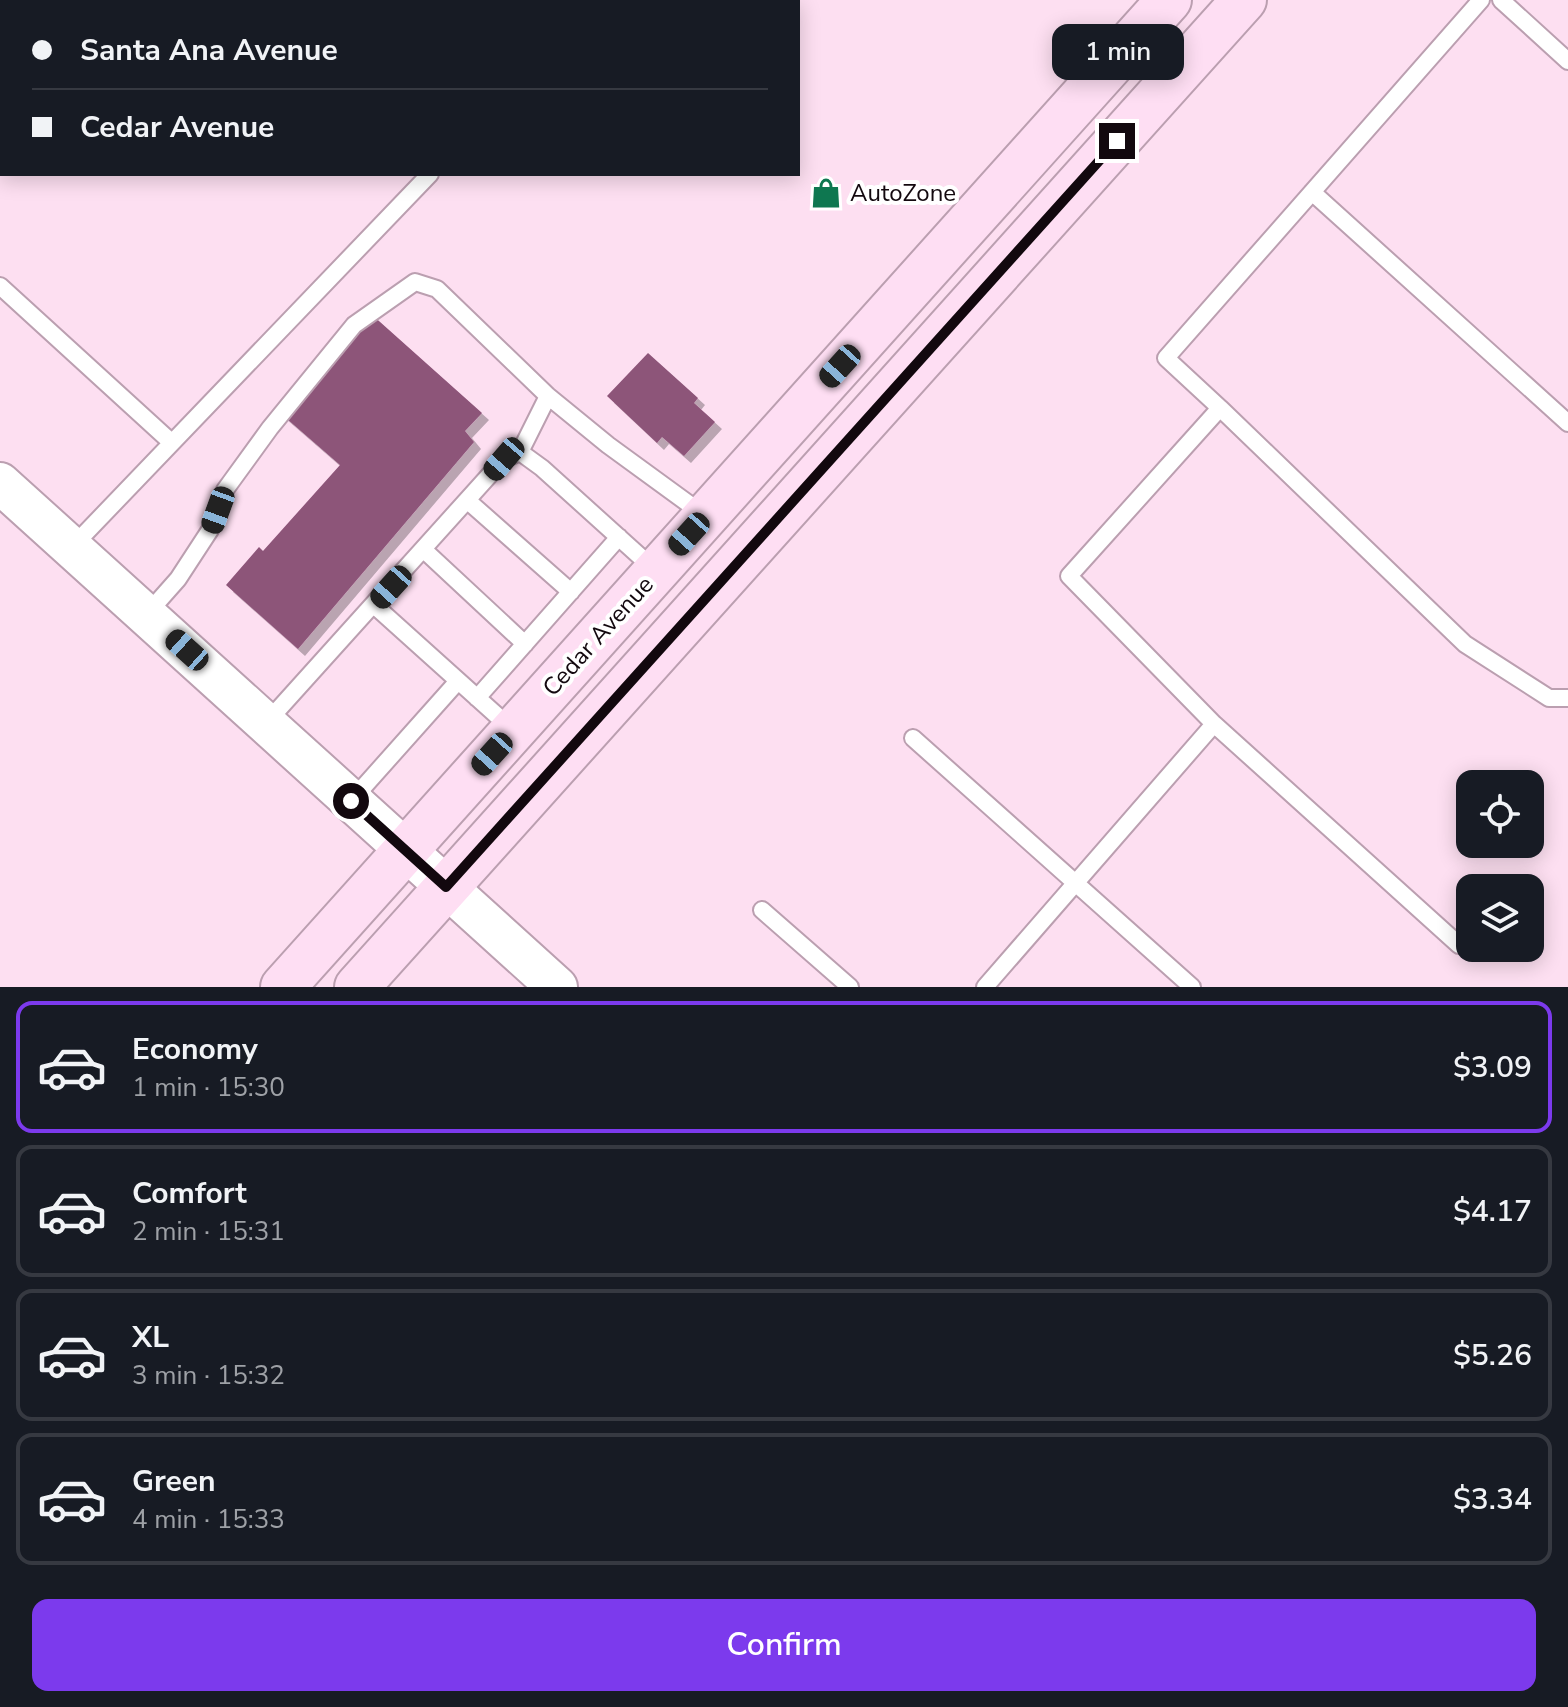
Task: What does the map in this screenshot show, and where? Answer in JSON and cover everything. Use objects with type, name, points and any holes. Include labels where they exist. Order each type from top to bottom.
[{"type":"main road","name":"Cedar Avenue","points":[[283,987],[1169,0]]},
{"type":"main road","points":[[357,987],[1244,0]]},
{"type":"street","points":[[0,483],[557,987]]},
{"type":"lane","points":[[1481,0],[1166,358],[1465,644],[1549,698],[1568,698]]},
{"type":"lane","points":[[1501,0],[1568,61]]},
{"type":"lane","points":[[72,547],[428,176]]},
{"type":"lane","points":[[1312,192],[1568,423]]},
{"type":"lane","points":[[147,614],[178,579],[210,530],[225,490],[270,428],[354,325],[415,282],[437,289],[548,396],[608,445],[705,516]]},
{"type":"lane","points":[[0,286],[171,442]]},
{"type":"lane","points":[[267,722],[504,459],[520,452],[548,396]]},
{"type":"lane","points":[[1220,408],[1069,576],[1214,724],[1456,942]]},
{"type":"lane","points":[[520,452],[657,571]]},
{"type":"lane","points":[[468,501],[571,592]]},
{"type":"lane","points":[[477,698],[619,537]]},
{"type":"lane","points":[[424,550],[525,644]]},
{"type":"lane","points":[[374,605],[513,731]]},
{"type":"lane","points":[[351,801],[458,681]]},
{"type":"lane","points":[[985,987],[1214,724]]},
{"type":"lane","points":[[913,738],[1192,987]]},
{"type":"lane","points":[[762,910],[850,987]]},
{"type":"building","points":[[370,313],[482,413],[465,431],[474,442],[298,649],[226,585],[259,547],[263,551],[340,465],[279,412]]},
{"type":"building","points":[[648,353],[698,398],[694,403],[715,422],[684,456],[662,437],[657,443],[607,396]]},
{"type":"place","name":"AutoZone","points":[[826,193]]},
{"type":"route","points":[[351,801],[446,887],[1117,141]]}]
